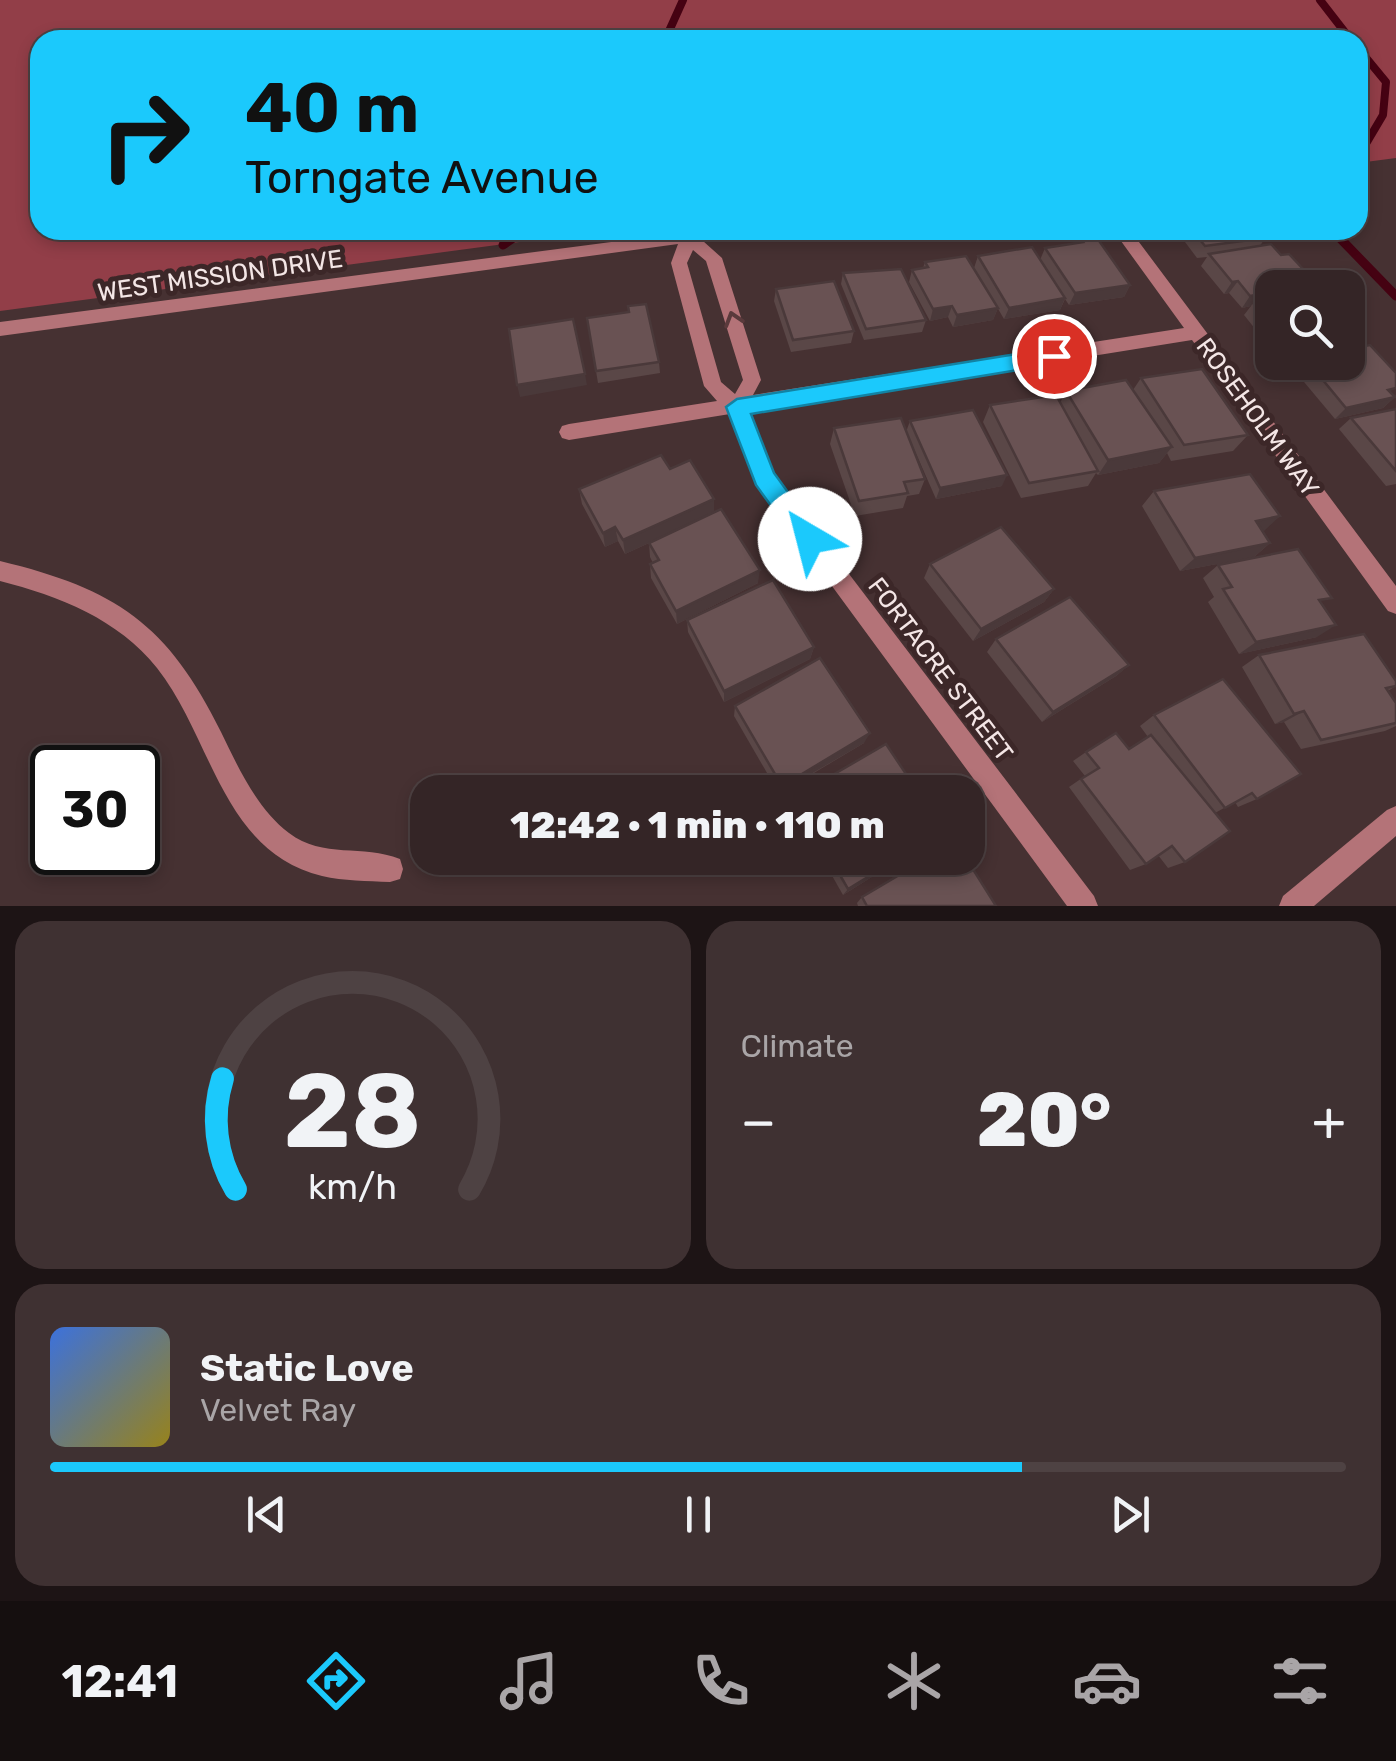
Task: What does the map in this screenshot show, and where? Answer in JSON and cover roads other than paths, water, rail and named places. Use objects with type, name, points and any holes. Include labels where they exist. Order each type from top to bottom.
[{"type":"street","name":"WEST MISSION DRIVE","points":[[0,329],[675,240]]},
{"type":"street","name":"FORTACRE STREET","points":[[689,240],[678,263],[713,386],[737,407],[764,478],[1084,906]]},
{"type":"street","points":[[692,240],[714,258],[752,380],[737,407]]},
{"type":"street","name":"ROSEHOLM WAY","points":[[1128,240],[1396,604]]},
{"type":"street","points":[[570,432],[1197,334]]},
{"type":"street","points":[[0,571],[52,583],[145,638],[179,676],[221,764],[244,800],[296,854],[333,866],[390,869]]},
{"type":"street","points":[[1293,906],[1396,819]]},
{"type":"waterway","points":[[670,30],[683,0]]},
{"type":"waterway","points":[[1320,0],[1343,30]]},
{"type":"waterway","points":[[1368,60],[1386,82],[1383,115],[1368,140]]},
{"type":"waterway","points":[[503,245],[510,240]]},
{"type":"waterway","points":[[1342,240],[1396,296]]}]
